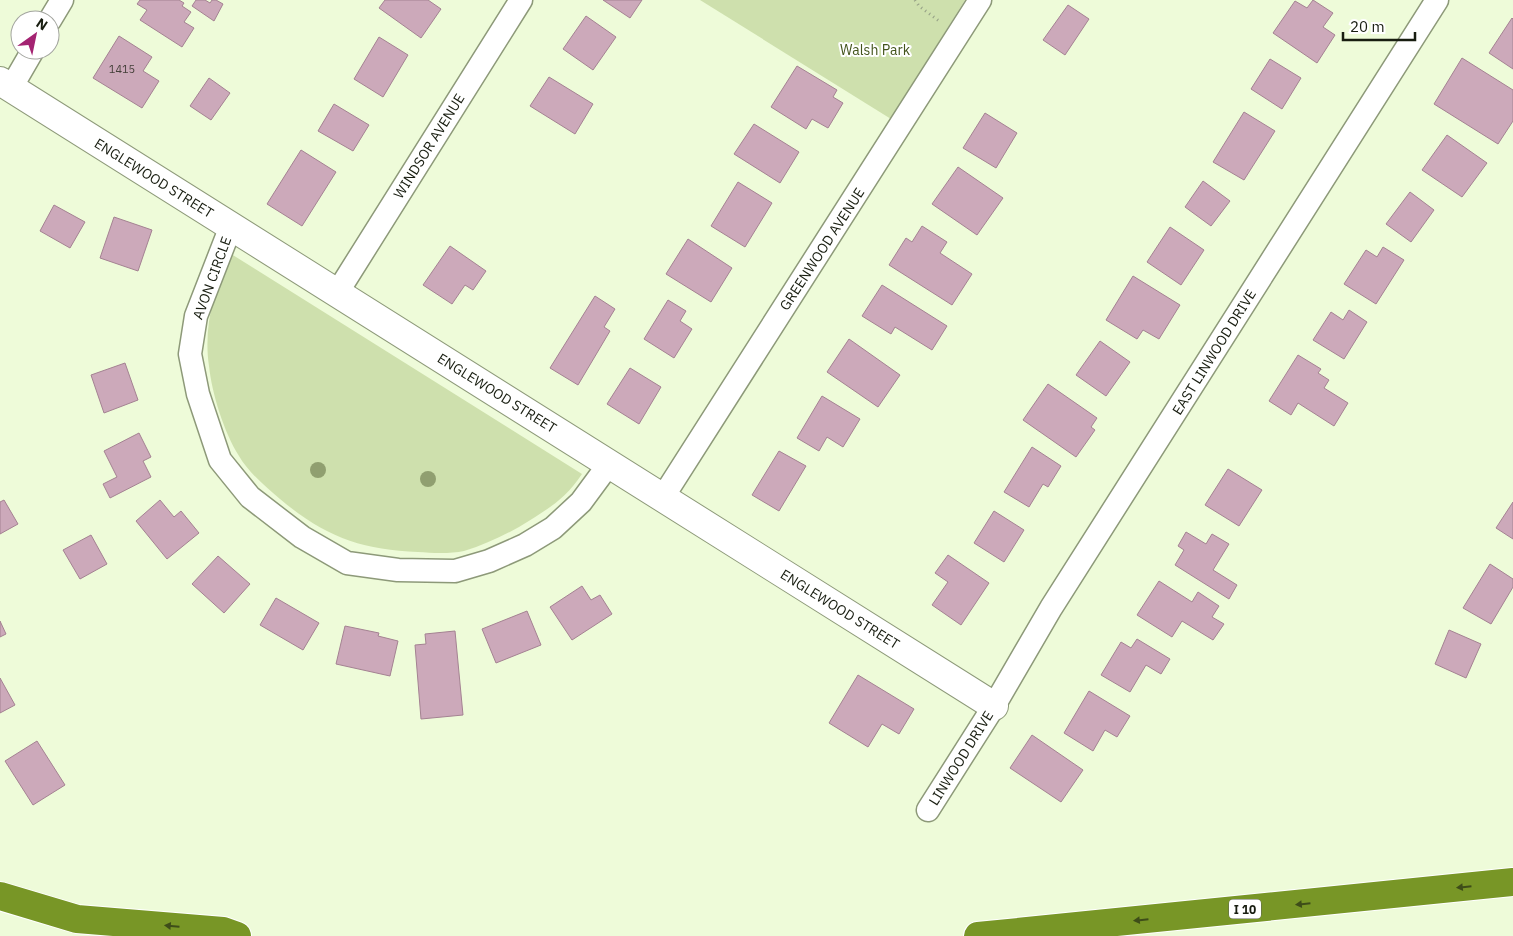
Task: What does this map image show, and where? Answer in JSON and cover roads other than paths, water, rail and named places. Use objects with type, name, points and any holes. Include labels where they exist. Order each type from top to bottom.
[{"type":"highway","name":"I 10","points":[[978,936],[1513,882]]},
{"type":"highway","points":[[0,896],[77,919],[223,930],[237,936]]},
{"type":"street","name":"WINDSOR AVENUE","points":[[337,293],[521,0]]},
{"type":"street","name":"GREENWOOD AVENUE","points":[[663,497],[980,0]]},
{"type":"street","name":"EAST LINWOOD DRIVE","points":[[994,706],[1056,599],[1437,0]]},
{"type":"street","points":[[6,85],[25,60]]},
{"type":"street","name":"ENGLEWOOD STREET","points":[[6,85],[994,706]]},
{"type":"street","name":"AVON CIRCLE","points":[[230,226],[196,316],[190,354],[198,394],[220,460],[250,497],[302,537],[347,563],[398,570],[455,571],[489,561],[525,545],[553,528],[580,502],[609,464]]},
{"type":"street","name":"LINWOOD DRIVE","points":[[928,810],[994,706]]},
{"type":"park label","name":"Walsh Park","points":[[875,50]]}]
